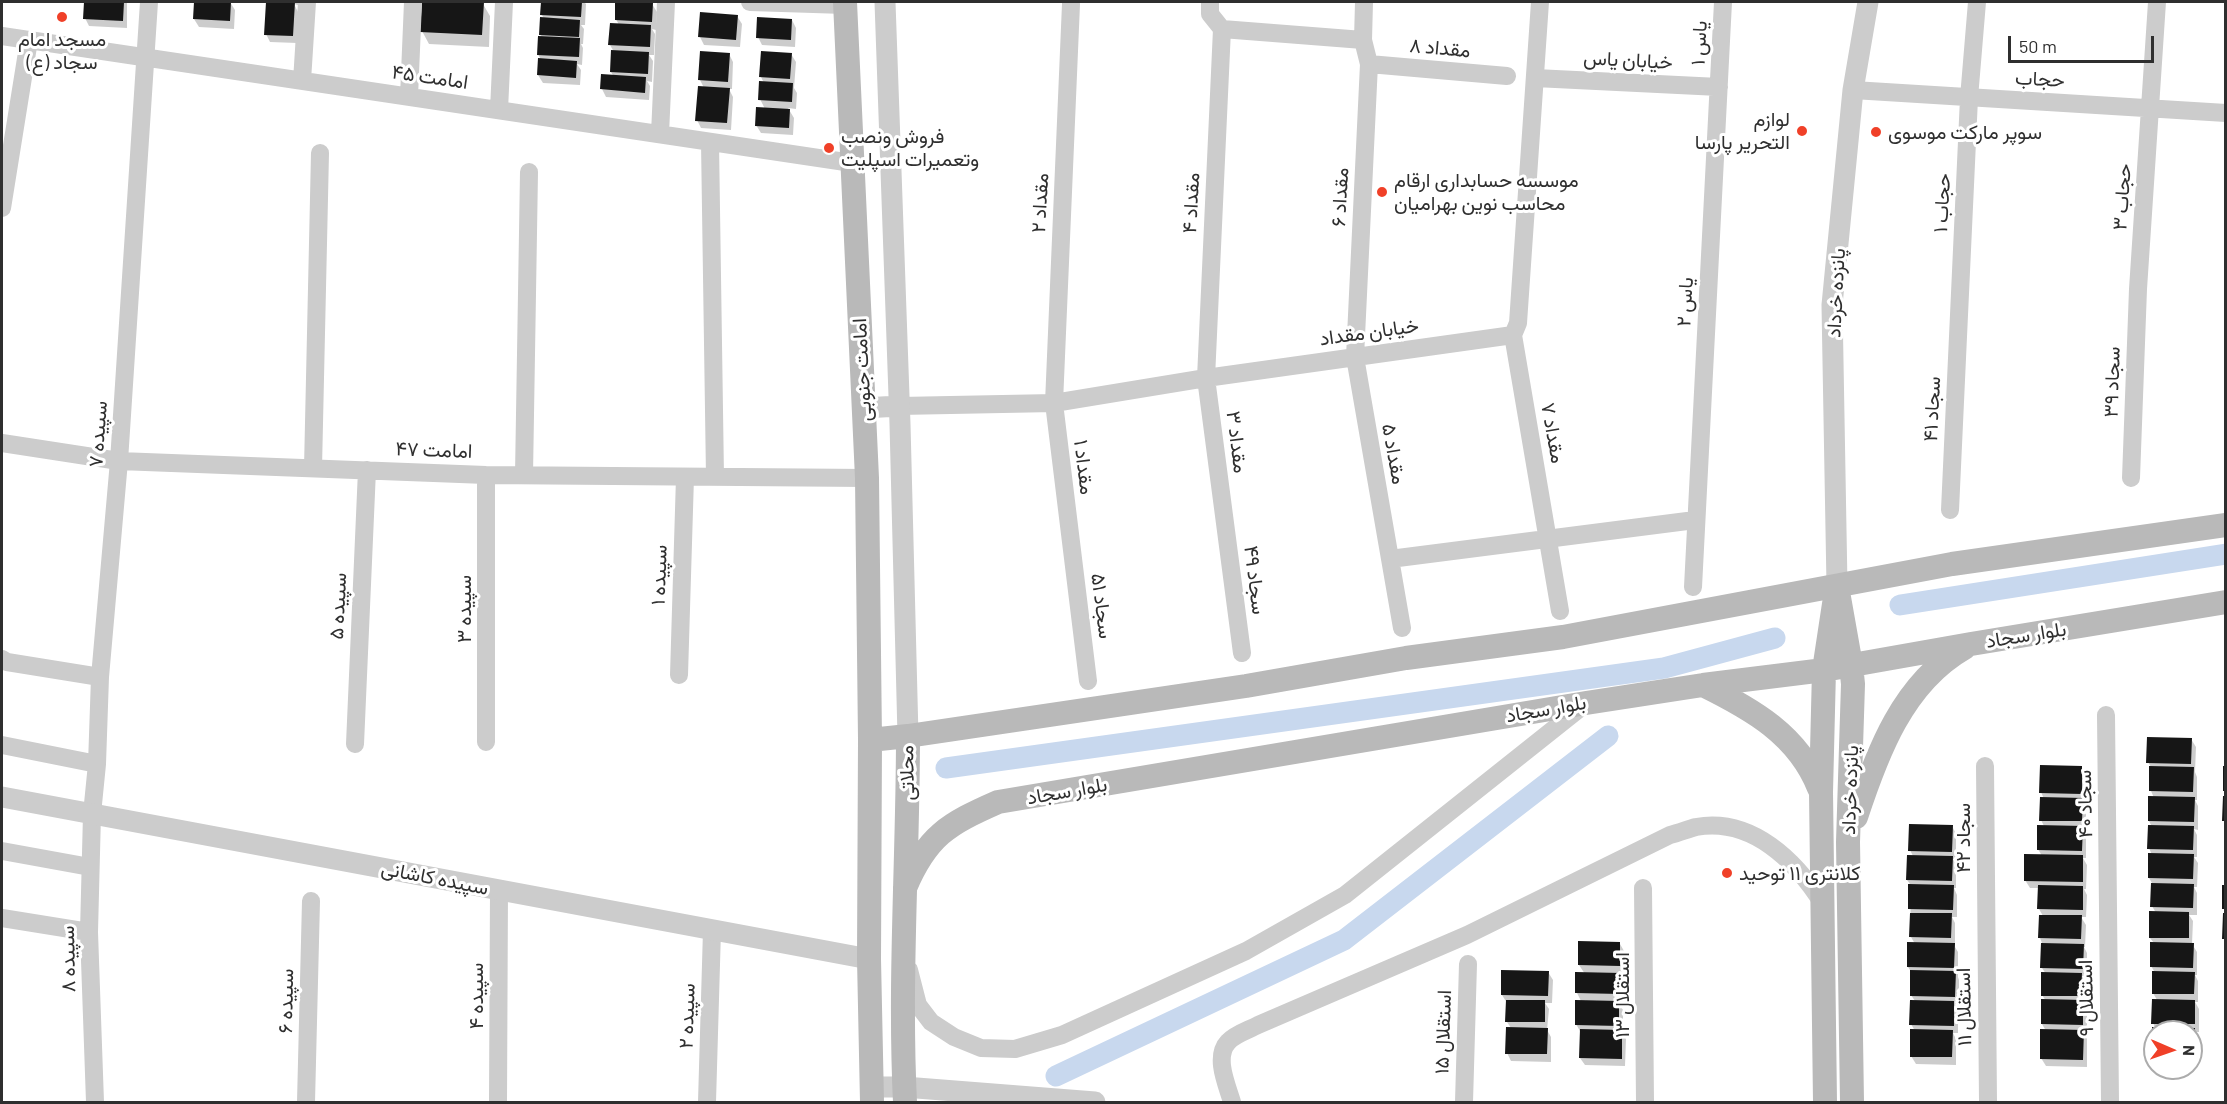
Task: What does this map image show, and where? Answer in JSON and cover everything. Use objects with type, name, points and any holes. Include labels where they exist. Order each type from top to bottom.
[{"type":"main road","name":"امامت جنوبی","points":[[845,3],[867,478],[870,740]]},
{"type":"main road","points":[[908,736],[1246,686],[1406,658],[1563,637],[1952,564],[2226,525]]},
{"type":"main road","name":"پانزده خرداد","points":[[1837,586],[1853,684],[1848,842],[1852,1102]]},
{"type":"main road","name":"پانزده خرداد","points":[[1825,1102],[1821,792],[1824,670],[1837,586]]},
{"type":"main road","name":"بلوار سجاد","points":[[905,888],[915,863],[947,827],[998,802],[1586,703],[1824,670],[2226,602]]},
{"type":"main road","points":[[1848,842],[1874,764],[1900,714],[1916,689],[1935,669],[1949,656],[1971,644]]},
{"type":"main road","points":[[1703,685],[1771,723],[1804,759],[1814,774],[1821,792]]},
{"type":"main road","name":"محلاتی","points":[[872,1095],[869,959],[870,740],[908,736],[902,945],[904,1095]]},
{"type":"street","name":"سپیده ۷","points":[[92,814],[97,764],[100,677],[119,461],[149,2]]},
{"type":"street","points":[[302,81],[308,2]]},
{"type":"street","points":[[409,97],[413,2]]},
{"type":"street","points":[[499,110],[504,2]]},
{"type":"street","points":[[660,134],[666,2]]},
{"type":"street","points":[[750,2],[845,3]]},
{"type":"street","points":[[885,2],[908,736]]},
{"type":"street","points":[[1210,8],[1222,30],[1362,40],[1364,2]]},
{"type":"street","points":[[1513,335],[1518,323],[1540,2]]},
{"type":"street","name":"یاس ۱","points":[[1719,87],[1723,2]]},
{"type":"street","name":"پانزده خرداد","points":[[1837,586],[1832,305],[1853,90],[1868,2]]},
{"type":"street","name":"حجاب ۱","points":[[1959,310],[1969,98],[1977,2]]},
{"type":"street","name":"حجاب ۳","points":[[2138,289],[2157,2]]},
{"type":"street","name":"مقداد ۲","points":[[1054,403],[1071,4]]},
{"type":"street","name":"مقداد ۴","points":[[1206,378],[1222,30]]},
{"type":"street","name":"امامت ۴۵","points":[[2,36],[852,163]]},
{"type":"street","points":[[2,208],[29,40]]},
{"type":"street","name":"مقداد ۶","points":[[1355,357],[1370,64],[1362,40]]},
{"type":"street","name":"مقداد ۸","points":[[1370,64],[1508,76]]},
{"type":"street","name":"خیابان یاس","points":[[1535,78],[1719,87]]},
{"type":"street","name":"یاس ۲","points":[[1693,587],[1719,87]]},
{"type":"street","name":"حجاب","points":[[1853,90],[2226,113]]},
{"type":"street","points":[[710,142],[715,477]]},
{"type":"street","points":[[313,468],[320,153]]},
{"type":"street","points":[[524,475],[529,172]]},
{"type":"street","name":"سجاد ۳۹","points":[[2131,478],[2138,289]]},
{"type":"street","name":"سجاد ۴۱","points":[[1950,510],[1959,310]]},
{"type":"street","name":"خیابان مقداد","points":[[899,406],[1054,403],[1206,378],[1513,335]]},
{"type":"street","name":"مقداد ۷","points":[[1513,335],[1560,611]]},
{"type":"street","name":"مقداد ۵","points":[[1355,357],[1402,628]]},
{"type":"street","name":"مقداد ۳","points":[[1206,378],[1223,512]]},
{"type":"street","name":"مقداد ۱","points":[[1054,403],[1070,536]]},
{"type":"street","points":[[864,408],[899,406]]},
{"type":"street","name":"امامت ۴۷","points":[[2,443],[119,461],[486,475],[867,478]]},
{"type":"street","name":"سپیده ۵","points":[[355,744],[367,470]]},
{"type":"street","name":"سپیده ۳","points":[[486,475],[486,742]]},
{"type":"street","name":"سپیده ۱","points":[[679,675],[685,477]]},
{"type":"street","name":"سجاد ۴۹","points":[[1223,512],[1242,653]]},
{"type":"street","points":[[1390,559],[1695,520]]},
{"type":"street","name":"سجاد ۵۱","points":[[1070,536],[1088,681]]},
{"type":"street","points":[[2,659],[7,662],[100,677]]},
{"type":"street","points":[[902,945],[918,1005],[931,1022],[954,1037],[981,1048],[1015,1049],[1062,1035],[1246,951],[1345,895],[1586,703]]},
{"type":"street","name":"سجاد ۴۰","points":[[2106,715],[2108,893]]},
{"type":"street","points":[[2,745],[97,764]]},
{"type":"street","name":"سجاد ۴۲","points":[[1985,766],[1985,910]]},
{"type":"street","name":"سپیده کاشانی","points":[[2,797],[869,959]]},
{"type":"street","name":"سپیده ۸","points":[[92,814],[89,932],[95,1102]]},
{"type":"street","points":[[1232,1102],[1223,1070],[1222,1052],[1229,1041],[1258,1025],[1467,935],[1670,836],[1697,827],[1719,826],[1758,837],[1796,866],[1823,904]]},
{"type":"street","points":[[2,850],[90,867]]},
{"type":"street","name":"استقلال ۱۳","points":[[1643,888],[1645,1102]]},
{"type":"street","name":"سپیده ۴","points":[[498,1102],[499,890]]},
{"type":"street","name":"استقلال ۹","points":[[2108,893],[2110,1102]]},
{"type":"street","name":"سپیده ۶","points":[[306,1102],[311,901]]},
{"type":"street","name":"استقلال ۱۱","points":[[1985,910],[1988,1102]]},
{"type":"street","points":[[2,918],[89,932]]},
{"type":"street","name":"سپیده ۲","points":[[707,1102],[712,930]]},
{"type":"street","name":"استقلال ۱۵","points":[[1464,1102],[1468,964]]},
{"type":"street","points":[[872,1095],[1095,1102]]},
{"type":"building","points":[[84,2],[124,2],[123,21],[83,19]]},
{"type":"building","points":[[194,2],[231,2],[230,21],[193,19]]},
{"type":"building","points":[[266,2],[295,2],[293,36],[264,35]]},
{"type":"building","points":[[422,2],[484,2],[482,35],[420,32]]},
{"type":"building","points":[[541,2],[582,2],[581,17],[540,15]]},
{"type":"building","points":[[615,2],[653,3],[652,22],[615,20]]},
{"type":"building","points":[[700,12],[738,15],[736,40],[698,37]]},
{"type":"building","points":[[540,17],[580,20],[579,37],[539,35]]},
{"type":"building","points":[[757,17],[792,19],[791,40],[756,38]]},
{"type":"building","points":[[610,23],[651,25],[650,47],[608,45]]},
{"type":"building","points":[[538,36],[580,38],[579,57],[537,55]]},
{"type":"building","points":[[611,50],[649,52],[648,74],[610,72]]},
{"type":"building","points":[[700,51],[730,53],[728,82],[698,80]]},
{"type":"building","points":[[761,51],[792,53],[790,79],[759,77]]},
{"type":"building","points":[[538,58],[577,61],[576,78],[537,75]]},
{"type":"building","points":[[601,74],[646,77],[645,93],[600,89]]},
{"type":"building","points":[[759,81],[793,83],[792,102],[758,100]]},
{"type":"building","points":[[698,86],[730,88],[727,123],[695,121]]},
{"type":"building","points":[[756,107],[790,109],[789,128],[755,126]]},
{"type":"building","points":[[2147,737],[2192,738],[2191,764],[2146,763]]},
{"type":"building","points":[[2040,765],[2082,766],[2082,794],[2039,793]]},
{"type":"building","points":[[2149,766],[2194,767],[2193,792],[2149,791]]},
{"type":"building","points":[[2223,766],[2226,766],[2226,791],[2223,791]]},
{"type":"building","points":[[2148,796],[2195,797],[2194,822],[2148,821]]},
{"type":"building","points":[[2223,796],[2226,796],[2226,821],[2222,821]]},
{"type":"building","points":[[2040,797],[2083,798],[2082,821],[2039,821]]},
{"type":"building","points":[[1909,824],[1953,825],[1952,852],[1908,851]]},
{"type":"building","points":[[2037,825],[2083,826],[2082,851],[2037,850]]},
{"type":"building","points":[[2148,825],[2194,826],[2193,850],[2147,849]]},
{"type":"building","points":[[2148,853],[2194,854],[2193,879],[2148,878]]},
{"type":"building","points":[[2024,854],[2083,855],[2083,882],[2024,881]]},
{"type":"building","points":[[1907,855],[1953,856],[1952,881],[1906,880]]},
{"type":"building","points":[[2151,883],[2194,884],[2193,908],[2150,907]]},
{"type":"building","points":[[1908,884],[1954,885],[1953,910],[1908,909]]},
{"type":"building","points":[[2038,885],[2083,886],[2083,910],[2037,909]]},
{"type":"building","points":[[2222,885],[2226,885],[2226,909],[2222,909]]},
{"type":"building","points":[[2149,911],[2189,912],[2189,938],[2149,938]]},
{"type":"building","points":[[1910,913],[1952,913],[1951,938],[1909,937]]},
{"type":"building","points":[[2223,913],[2226,913],[2226,939],[2222,939]]},
{"type":"building","points":[[2039,915],[2082,915],[2081,939],[2038,938]]},
{"type":"building","points":[[1578,941],[1620,942],[1620,966],[1578,965]]},
{"type":"building","points":[[1907,942],[1955,943],[1954,968],[1907,967]]},
{"type":"building","points":[[2150,942],[2194,943],[2193,968],[2150,967]]},
{"type":"building","points":[[2041,943],[2084,944],[2083,969],[2040,968]]},
{"type":"building","points":[[1501,970],[1549,971],[1548,996],[1501,995]]},
{"type":"building","points":[[1910,970],[1956,971],[1955,997],[1910,996]]},
{"type":"building","points":[[2152,971],[2195,972],[2194,994],[2152,994]]},
{"type":"building","points":[[1575,972],[1621,973],[1620,994],[1575,993]]},
{"type":"building","points":[[2041,972],[2082,973],[2081,996],[2041,996]]},
{"type":"building","points":[[2041,999],[2083,1000],[2083,1025],[2041,1024]]},
{"type":"building","points":[[2152,999],[2195,1000],[2195,1020],[2151,1020]]},
{"type":"building","points":[[1506,1000],[1545,1000],[1545,1022],[1505,1022]]},
{"type":"building","points":[[1575,1000],[1619,1001],[1619,1026],[1575,1025]]},
{"type":"building","points":[[1910,1000],[1954,1001],[1954,1026],[1909,1025]]},
{"type":"building","points":[[1506,1027],[1548,1028],[1547,1054],[1505,1054]]},
{"type":"building","points":[[1580,1029],[1622,1030],[1622,1059],[1579,1058]]},
{"type":"building","points":[[1910,1029],[1953,1030],[1952,1057],[1910,1057]]},
{"type":"building","points":[[2040,1029],[2084,1030],[2083,1060],[2040,1059]]},
{"type":"waterway","points":[[1900,605],[2226,554]]},
{"type":"waterway","points":[[946,768],[1664,668],[1775,638]]},
{"type":"waterway","points":[[1056,1076],[1344,940],[1608,736]]},
{"type":"place","name":"مسجد امام سجاد (ع)","points":[[62,17]]},
{"type":"place","name":"لوازم التحریر پارسا","points":[[1802,131]]},
{"type":"place","name":"سوپر مارکت موسوی","points":[[1876,132]]},
{"type":"place","name":"فروش ونصب وتعمیرات اسپلیت","points":[[829,148]]},
{"type":"place","name":"موسسه حسابداری ارقام محاسب نوین بهرامیان","points":[[1382,192]]},
{"type":"place","name":"کلانتری ۱۱ توحید","points":[[1727,873]]}]
